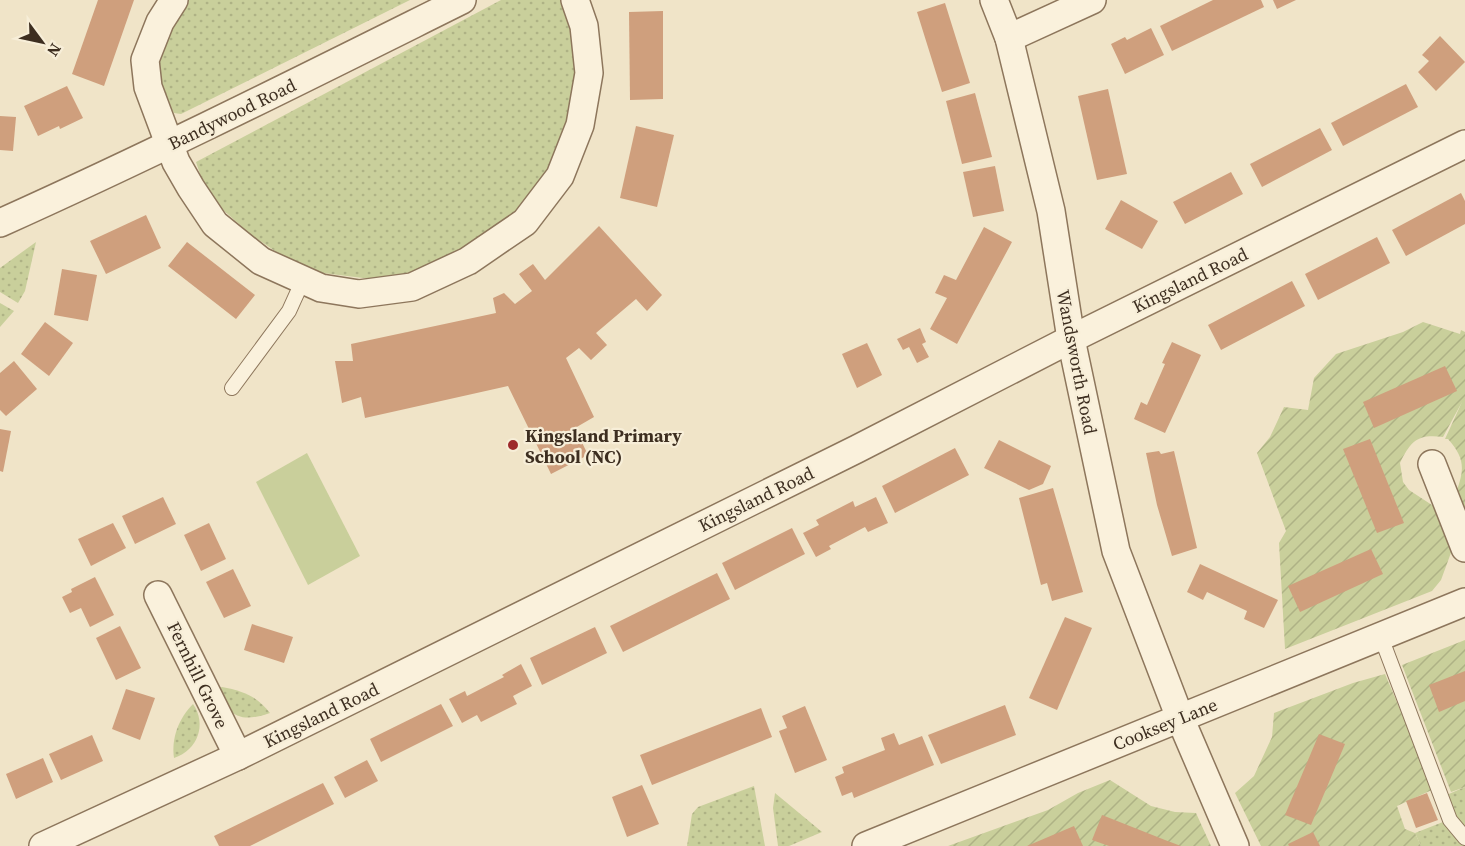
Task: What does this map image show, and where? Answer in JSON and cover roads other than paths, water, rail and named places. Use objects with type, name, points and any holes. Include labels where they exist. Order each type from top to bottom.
[{"type":"street","points":[[174,0],[160,22],[145,60],[148,87],[176,162],[215,224],[261,261],[321,288],[358,294],[412,287],[468,261],[525,222],[560,176],[580,125],[589,73],[584,26],[575,0]]},
{"type":"street","name":"Bandywood Road","points":[[0,223],[171,144],[462,0]]},
{"type":"street","name":"Wandsworth Road","points":[[994,0],[1010,38],[1050,211],[1071,339],[1116,551],[1180,718],[1235,846]]},
{"type":"street","points":[[1010,38],[1092,0]]},
{"type":"street","name":"Kingsland Road","points":[[43,846],[238,756],[1465,144]]},
{"type":"street","points":[[1432,464],[1465,548]]},
{"type":"street","name":"Fernhill Grove","points":[[158,595],[238,756]]},
{"type":"street","name":"Cooksey Lane","points":[[866,846],[1465,602]]},
{"type":"lane","points":[[232,388],[289,311],[303,280]]},
{"type":"lane","points":[[1381,637],[1450,820],[1465,838]]},
{"type":"place","name":"Kingsland Primary School (NC)","points":[[513,445]]}]
